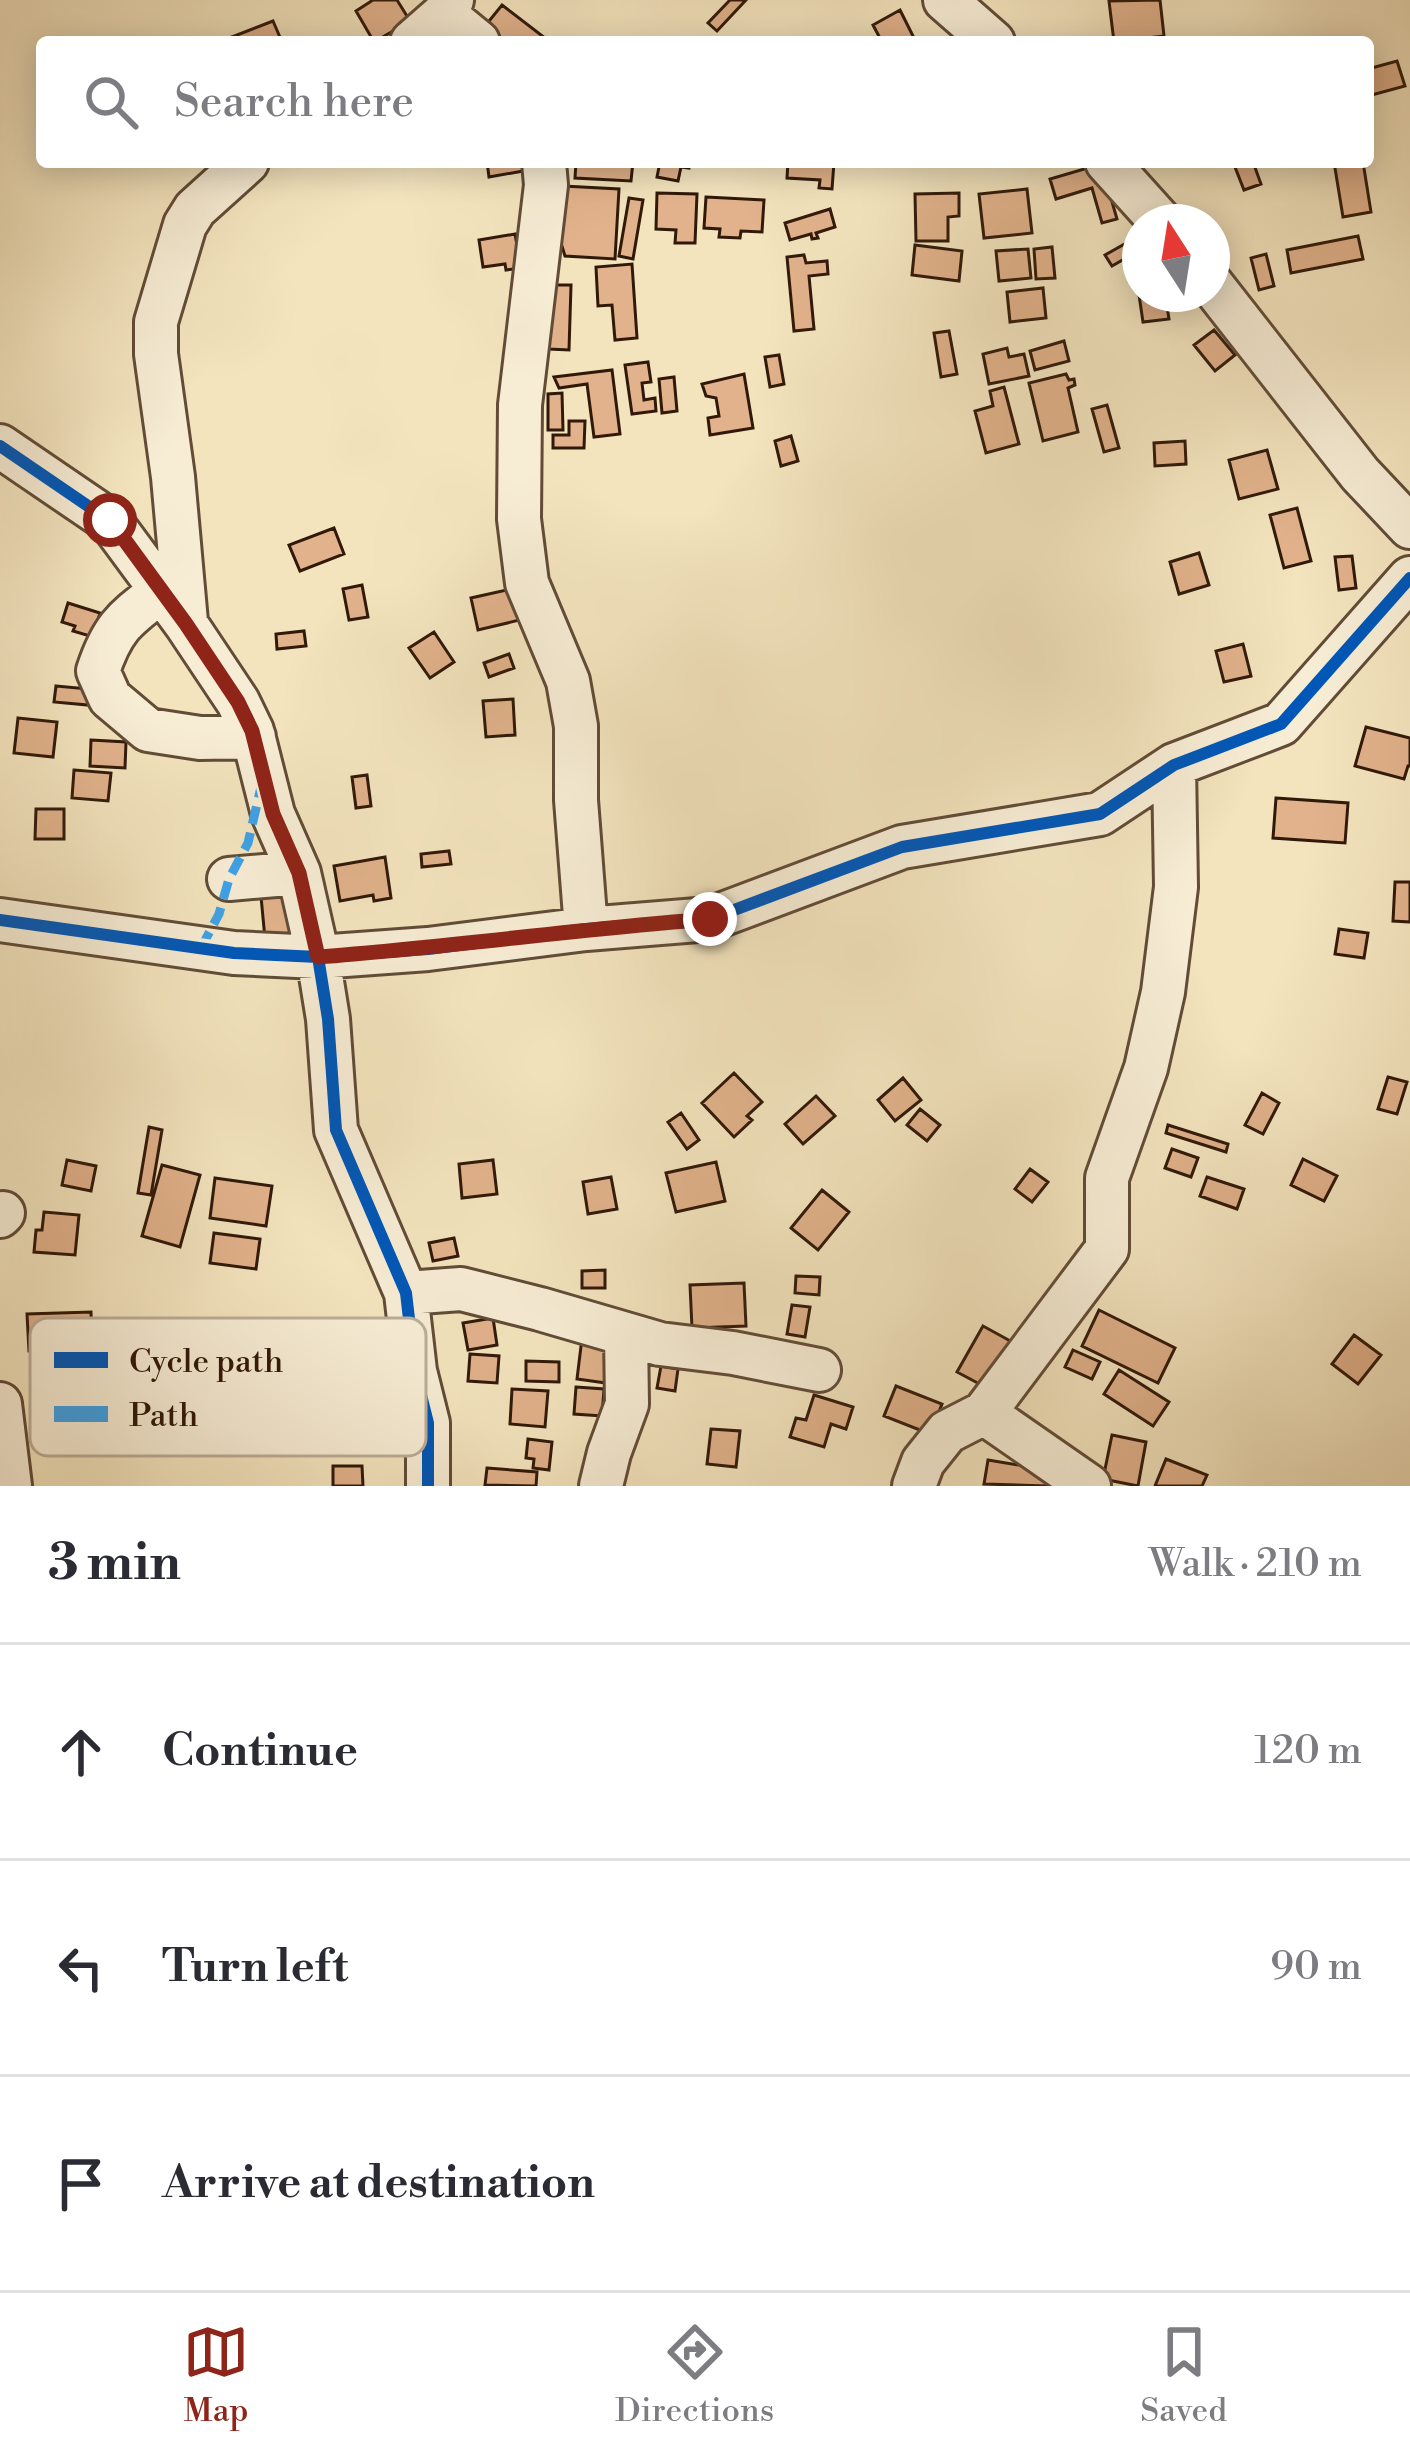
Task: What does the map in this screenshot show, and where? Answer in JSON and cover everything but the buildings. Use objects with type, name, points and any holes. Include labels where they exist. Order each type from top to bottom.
[{"type":"street","points":[[945,0],[986,36]]},
{"type":"street","points":[[418,36],[448,7],[473,36]]},
{"type":"street","points":[[174,607],[173,477],[155,322],[184,225],[240,168]]},
{"type":"street","points":[[545,168],[520,405],[519,519],[527,583],[568,681],[576,726],[576,800],[586,929]]},
{"type":"street","points":[[1112,168],[1145,204]]},
{"type":"street","points":[[1230,309],[1360,475],[1410,527]]},
{"type":"street","points":[[4,462],[110,520],[238,702],[254,737],[273,814],[299,873],[328,1019],[337,1130],[406,1293],[409,1318]]},
{"type":"street","points":[[0,920],[234,953],[318,957],[710,919],[902,847],[1100,814],[1174,765],[1281,724],[1410,578]]},
{"type":"street","points":[[174,607],[129,616],[109,638],[98,671],[110,698],[148,730],[200,738],[254,737]]},
{"type":"street","points":[[914,1486],[923,1462],[947,1432],[984,1413],[1107,1250],[1107,1178],[1146,1068],[1177,886],[1174,765]]},
{"type":"street","points":[[229,879],[299,873]]},
{"type":"street","points":[[406,1293],[461,1289],[660,1344],[733,1352],[819,1370]]},
{"type":"street","points":[[601,1486],[627,1404],[626,1334]]},
{"type":"street","points":[[0,1403],[10,1486]]},
{"type":"street","points":[[984,1413],[1089,1486]]},
{"type":"street","points":[[426,1415],[428,1486]]},
{"type":"marked path","points":[[201,948],[248,843],[261,787]]},
{"type":"cycle path","points":[[0,446],[110,521],[186,624],[252,731],[273,814],[299,873],[318,957],[336,1130],[406,1293],[409,1318]]},
{"type":"cycle path","points":[[0,920],[234,953],[318,957],[710,919],[902,847],[1100,814],[1174,765],[1281,724],[1410,578]]},
{"type":"cycle path","points":[[426,1415],[428,1486]]},
{"type":"route","points":[[110,520],[186,624],[252,731],[273,814],[299,873],[318,957],[710,919]]}]
